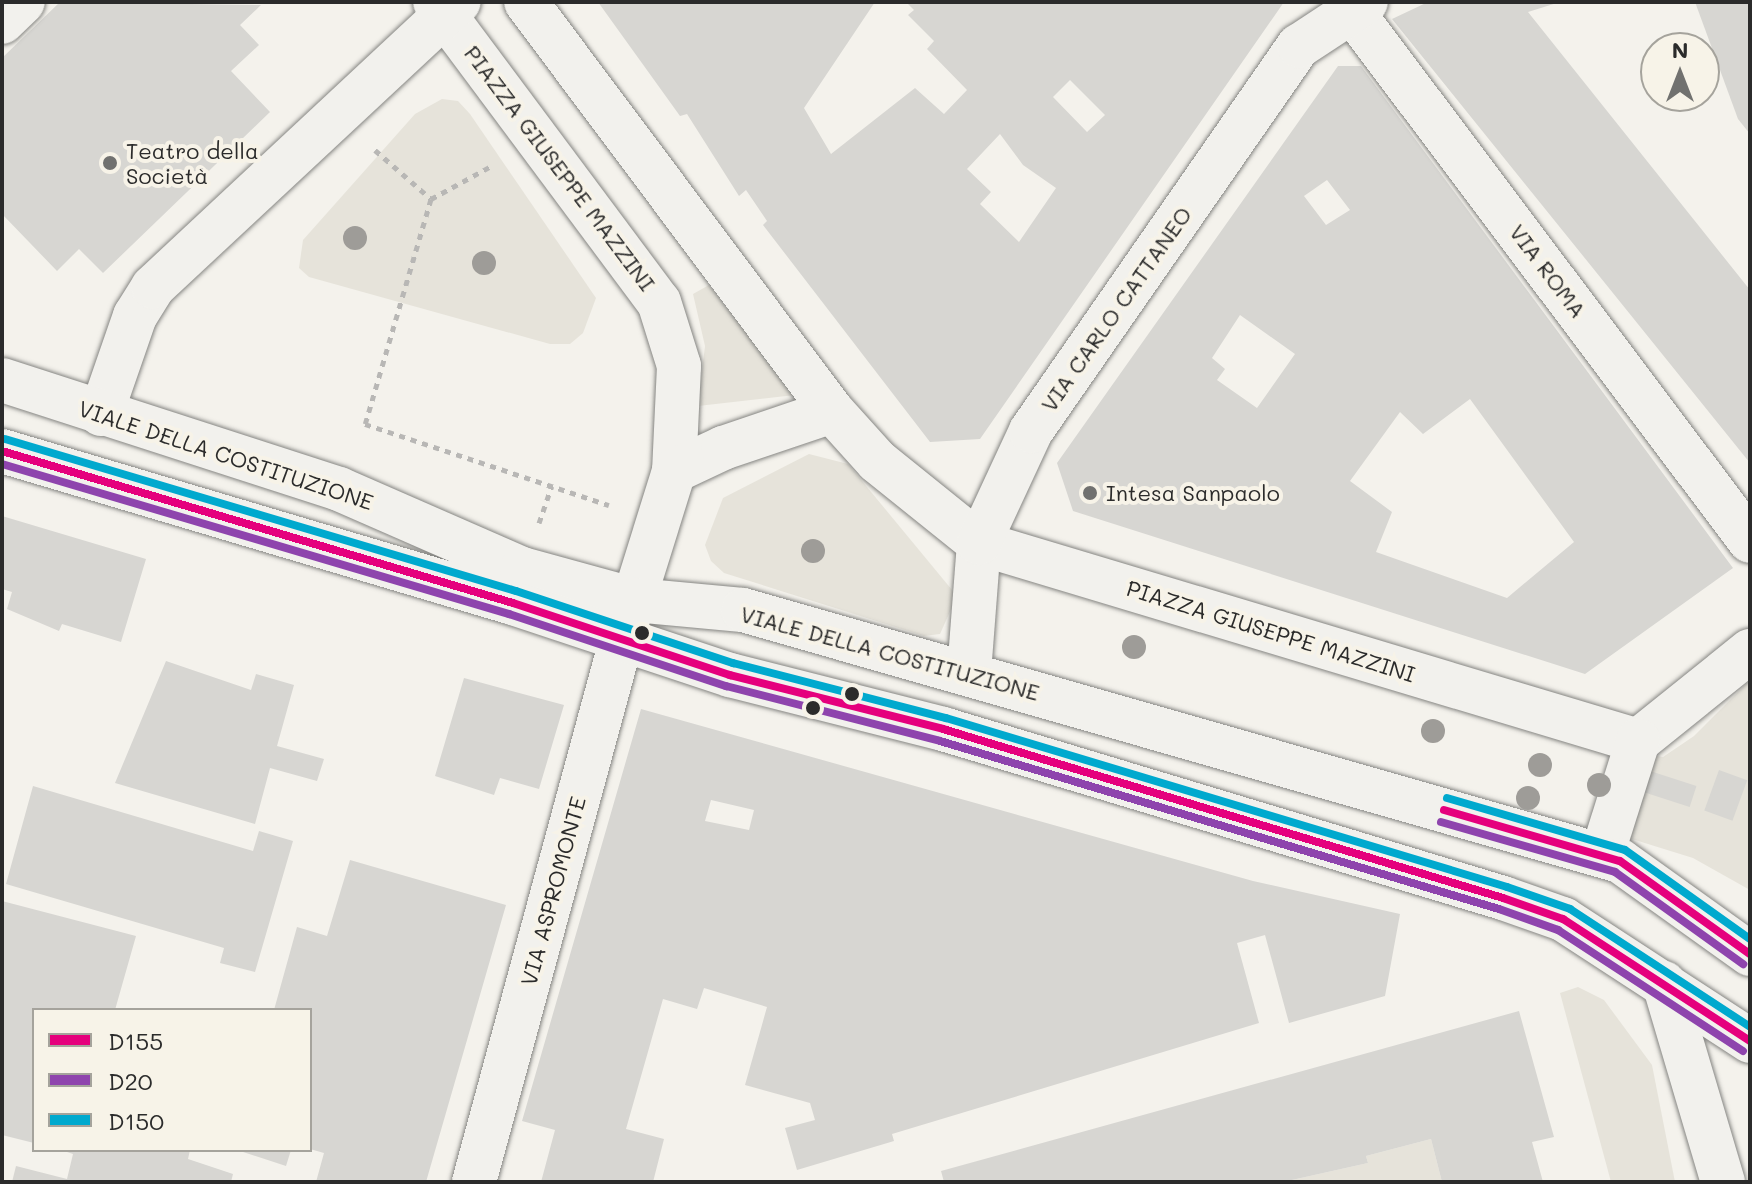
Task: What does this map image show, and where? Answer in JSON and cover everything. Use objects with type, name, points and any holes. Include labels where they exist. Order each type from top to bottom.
[{"type":"street","points":[[2,22],[23,2]]},
{"type":"street","name":"PIAZZA GIUSEPPE MAZZINI","points":[[526,2],[832,411],[877,461],[979,543],[1638,741]]},
{"type":"street","name":"VIA ROMA","points":[[1354,4],[1750,541]]},
{"type":"street","name":"VIA CARLO CATTANEO","points":[[969,673],[979,543],[1031,431],[1299,46],[1354,4]]},
{"type":"street","name":"PIAZZA GIUSEPPE MAZZINI","points":[[101,414],[135,316],[153,287],[333,118],[446,6],[538,139],[659,302],[679,366],[674,471],[635,600]]},
{"type":"street","name":"VIALE DELLA COSTITUZIONE","points":[[2,380],[339,489],[522,569],[635,600],[743,610],[1602,855],[1620,861],[1750,954]]},
{"type":"street","points":[[674,471],[723,448],[832,411]]},
{"type":"street","points":[[2,451],[513,603],[621,641],[943,729],[1563,919],[1750,1041]]},
{"type":"street","name":"VIA ASPROMONTE","points":[[474,1182],[621,641],[635,600]]},
{"type":"street","points":[[1602,855],[1638,741],[1750,651]]},
{"type":"street","points":[[1664,983],[1723,1182]]},
{"type":"path","points":[[333,118],[431,199]]},
{"type":"path","points":[[538,139],[431,199],[365,424],[659,521]]},
{"type":"shaded area","points":[[442,99],[458,101],[470,114],[596,298],[583,333],[570,344],[550,344],[309,277],[299,268],[303,240],[415,114]]},
{"type":"shaded area","points":[[709,285],[795,395],[698,406],[705,346],[693,294]]},
{"type":"shaded area","points":[[809,454],[848,464],[957,596],[940,634],[924,636],[724,573],[711,561],[705,545],[723,498]]},
{"type":"shaded area","points":[[1750,680],[1750,890],[1693,858],[1619,835],[1645,754],[1663,757],[1694,736]]},
{"type":"shaded area","points":[[1578,987],[1604,1000],[1652,1065],[1675,1182],[1611,1182],[1560,993]]},
{"type":"shaded area","points":[[1431,1139],[1442,1182],[1283,1182],[1368,1163],[1366,1156]]},
{"type":"building","name":"Teatro della Società","points":[[60,2],[261,5],[240,25],[259,45],[231,71],[270,112],[103,273],[79,249],[57,271],[2,214],[2,58]]},
{"type":"building","points":[[598,2],[875,2],[804,108],[831,154],[915,88],[944,114],[967,90],[927,49],[934,41],[908,15],[914,10],[906,2],[1284,2],[980,439],[930,442],[763,225],[767,221],[746,190],[739,196],[687,114],[680,116]],"holes":[[[1070,80],[1105,115],[1087,132],[1053,97]],[[1000,134],[1023,165],[1056,188],[1019,242],[980,204],[991,192],[967,169]]]},
{"type":"building","points":[[1428,2],[1560,2],[1528,12],[1750,290],[1750,463],[1392,19]]},
{"type":"building","points":[[1695,2],[1750,2],[1750,134],[1738,119],[1720,70],[1720,32],[1706,32]]},
{"type":"building","points":[[1338,66],[1361,66],[1733,568],[1585,674],[1073,511],[1057,463]],"holes":[[[1327,180],[1350,210],[1326,225],[1304,196]],[[1240,315],[1295,354],[1257,408],[1217,380],[1225,369],[1212,358]],[[1470,399],[1574,542],[1507,598],[1376,552],[1392,512],[1350,481],[1400,412],[1423,434]]]},
{"type":"building","points":[[2,516],[146,559],[121,642],[62,624],[59,631],[7,609],[12,592],[2,589]]},
{"type":"building","points":[[166,661],[251,690],[256,674],[294,685],[277,746],[324,759],[317,781],[270,768],[255,824],[115,783]]},
{"type":"building","points":[[464,678],[564,705],[539,789],[500,778],[494,795],[435,776]]},
{"type":"building","points":[[641,709],[1253,881],[1400,914],[1385,996],[1289,1023],[1265,935],[1237,943],[1259,1023],[892,1134],[894,1141],[797,1170],[785,1128],[815,1120],[810,1103],[745,1085],[767,1007],[704,988],[697,1009],[663,999],[626,1129],[664,1139],[653,1182],[541,1182],[555,1130],[522,1121]],"holes":[[[711,800],[754,810],[749,830],[705,821]]]},
{"type":"building","points":[[1647,770],[1696,786],[1690,807],[1640,791]]},
{"type":"building","points":[[1719,770],[1747,780],[1732,821],[1704,810]]},
{"type":"building","points":[[33,786],[253,851],[259,831],[293,841],[255,972],[220,963],[224,948],[6,884]]},
{"type":"building","points":[[350,860],[506,905],[426,1182],[316,1182],[324,1153],[312,1150],[312,1008],[275,1008],[297,927],[327,936]]},
{"type":"building","points":[[2,901],[136,936],[116,1008],[32,1008],[32,1142],[2,1135]]},
{"type":"building","points":[[1519,1011],[1554,1137],[1532,1142],[1543,1182],[1442,1182],[1431,1139],[1366,1156],[1368,1163],[1283,1182],[944,1182],[941,1171]]},
{"type":"building","points":[[67,1152],[190,1152],[188,1159],[233,1174],[231,1182],[12,1182],[16,1166],[67,1179],[73,1154]]},
{"type":"building","points":[[243,1152],[290,1152],[286,1166]]},
{"type":"transit line","name":"D150","points":[[5,439],[516,591],[733,663],[946,718],[1507,887],[1570,909],[1750,1027]]},
{"type":"transit line","name":"D155","points":[[2,451],[513,603],[730,675],[943,729],[1503,898],[1563,919],[1750,1041]]},
{"type":"transit line","name":"D20","points":[[2,464],[509,614],[726,686],[940,741],[1499,909],[1558,930],[1743,1051]]},
{"type":"transit line","name":"D150","points":[[1447,798],[1625,850],[1750,939]]},
{"type":"transit line","name":"D155","points":[[1444,810],[1620,861],[1750,954]]},
{"type":"transit line","name":"D20","points":[[1441,822],[1615,872],[1743,964]]},
{"type":"place","name":"Teatro della Società","points":[[110,163]]},
{"type":"place","name":"Intesa Sanpaolo","points":[[1090,493]]}]
